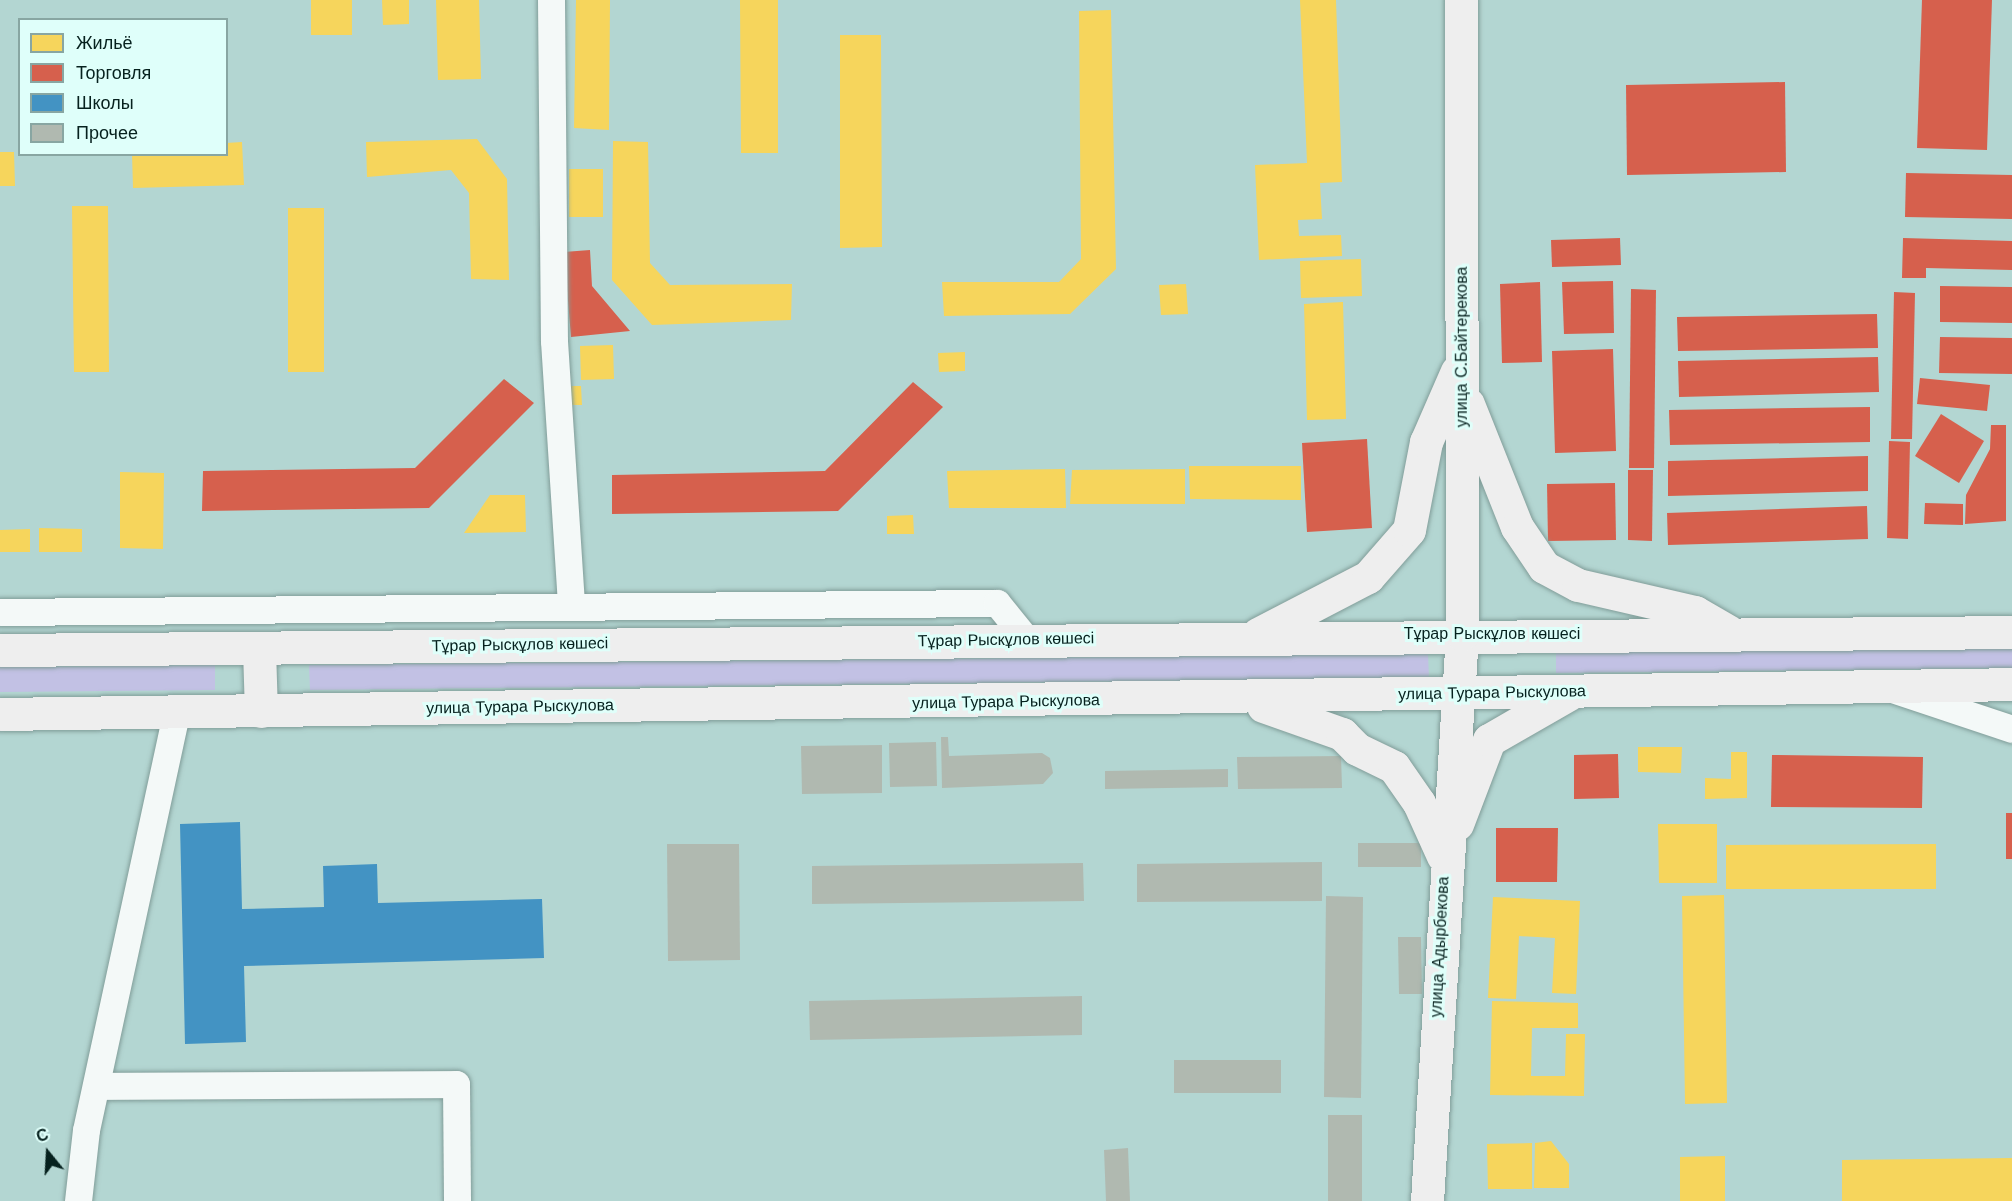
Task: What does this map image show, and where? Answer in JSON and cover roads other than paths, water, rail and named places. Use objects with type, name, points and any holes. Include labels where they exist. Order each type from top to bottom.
[{"type":"main road","name":"улица С.Байтерекова","points":[[1459,693],[1462,634],[1461,0]]},
{"type":"main road","points":[[1462,374],[1517,527],[1544,567],[1578,585],[1695,612],[1731,633]]},
{"type":"main road","points":[[1254,636],[1368,577],[1409,530],[1426,442],[1462,374]]},
{"type":"main road","name":"Тұрар Рыскұлов көшесі","points":[[0,650],[259,649],[1462,634],[2012,632]]},
{"type":"main road","points":[[259,649],[261,711]]},
{"type":"main road","name":"улица Турара Рыскулова","points":[[0,714],[1239,698],[1874,683],[2012,684]]},
{"type":"main road","points":[[1445,853],[1470,800],[1489,740],[1574,691]]},
{"type":"main road","name":"улица Адырбекова","points":[[1427,1201],[1445,853],[1459,693]]},
{"type":"main road","points":[[1239,698],[1342,734],[1357,749],[1394,767],[1419,803],[1445,853]]},
{"type":"street","points":[[550,0],[554,341],[571,606]]},
{"type":"street","points":[[0,612],[997,603],[1027,640]]},
{"type":"street","points":[[1955,633],[2012,617]]},
{"type":"street","points":[[1874,683],[2012,729]]},
{"type":"street","points":[[78,1201],[96,1086],[176,712]]},
{"type":"street","points":[[96,1086],[456,1084],[457,1201]]}]
